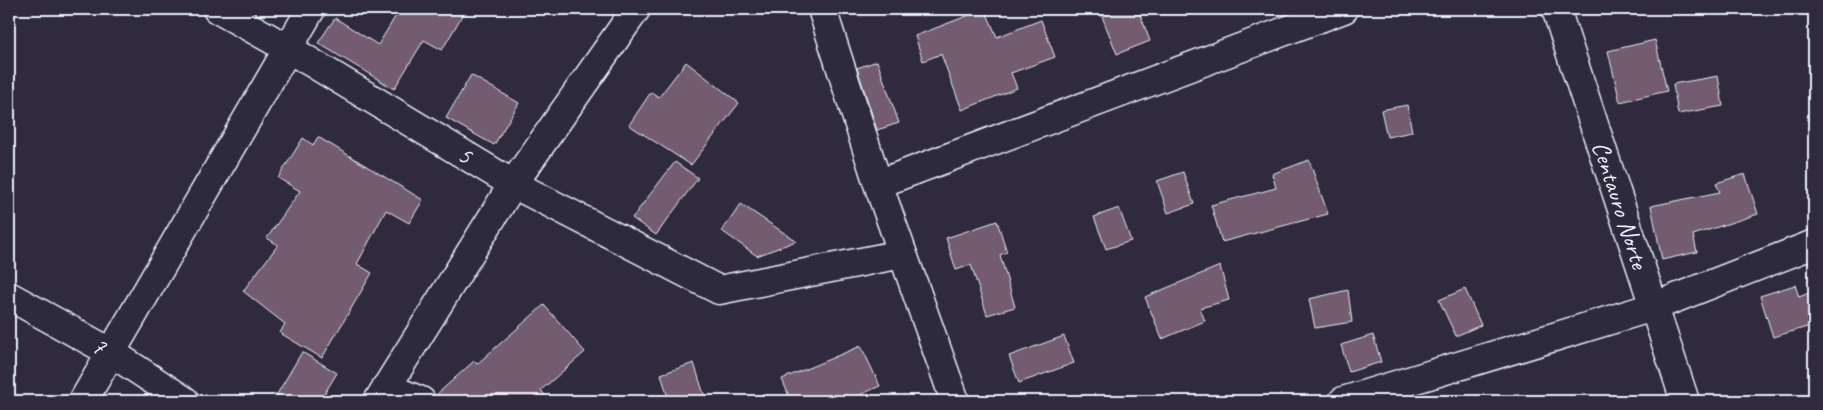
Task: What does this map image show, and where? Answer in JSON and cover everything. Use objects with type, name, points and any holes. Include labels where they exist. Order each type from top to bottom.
[{"type":"street","name":"5","points":[[217,9],[288,49],[513,184],[719,290],[902,254]]},
{"type":"street","points":[[83,401],[311,9]]},
{"type":"street","points":[[421,401],[382,394],[513,184],[636,9]]},
{"type":"street","points":[[822,9],[878,184],[956,401]]},
{"type":"street","points":[[878,184],[1344,9]]},
{"type":"street","name":"Centauro Norte","points":[[1556,9],[1685,401]]},
{"type":"street","points":[[1343,401],[1653,306],[1814,244]]},
{"type":"street","name":"7","points":[[9,296],[112,353],[185,401]]},
{"type":"building","points":[[400,9],[466,9],[442,50],[424,40],[394,89],[318,43],[335,18],[378,45]]},
{"type":"building","points":[[985,9],[997,37],[1041,20],[1055,57],[1011,73],[1017,88],[962,110],[941,54],[923,61],[915,36]]},
{"type":"building","points":[[1099,9],[1138,9],[1150,41],[1117,54]]},
{"type":"building","points":[[1655,40],[1667,91],[1620,102],[1608,51]]},
{"type":"building","points":[[877,61],[899,123],[877,130],[857,68]]},
{"type":"building","points":[[686,62],[739,103],[691,165],[629,125],[651,92],[659,97]]},
{"type":"building","points":[[471,75],[519,103],[494,145],[446,118]]},
{"type":"building","points":[[1718,76],[1723,106],[1678,114],[1673,84]]},
{"type":"building","points":[[1407,105],[1412,132],[1387,137],[1381,110]]},
{"type":"building","points":[[318,137],[423,200],[409,223],[386,210],[357,264],[372,273],[322,358],[280,333],[285,324],[243,291],[278,245],[267,238],[300,191],[278,178],[303,138],[313,145]]},
{"type":"building","points":[[1309,160],[1328,214],[1222,242],[1211,205],[1276,188],[1272,174]]},
{"type":"building","points":[[675,162],[698,178],[656,235],[632,218]]},
{"type":"building","points":[[1183,172],[1194,204],[1168,213],[1157,181]]},
{"type":"building","points":[[1745,174],[1758,214],[1693,235],[1697,252],[1662,260],[1651,206],[1720,192],[1716,183]]},
{"type":"building","points":[[741,204],[796,241],[757,256],[722,231]]},
{"type":"building","points":[[1119,208],[1131,241],[1106,249],[1094,217]]},
{"type":"building","points":[[997,221],[1007,252],[1000,255],[1015,307],[987,315],[971,265],[956,270],[946,238]]},
{"type":"building","points":[[1220,266],[1229,300],[1200,308],[1205,321],[1162,339],[1145,297]]},
{"type":"building","points":[[1795,285],[1799,297],[1814,291],[1814,325],[1773,337],[1760,296]]},
{"type":"building","points":[[1465,289],[1481,325],[1456,336],[1439,300]]},
{"type":"building","points":[[1348,290],[1352,322],[1315,328],[1309,299]]},
{"type":"building","points":[[544,305],[585,352],[541,390],[549,401],[436,401],[435,396],[474,361],[477,364]]},
{"type":"building","points":[[1373,335],[1381,362],[1349,372],[1341,345]]},
{"type":"building","points":[[1064,336],[1074,363],[1019,383],[1009,356]]},
{"type":"building","points":[[861,346],[880,386],[846,401],[791,401],[782,379]]},
{"type":"building","points":[[302,352],[337,373],[320,401],[273,401]]},
{"type":"building","points":[[694,363],[706,401],[669,401],[661,374]]}]
